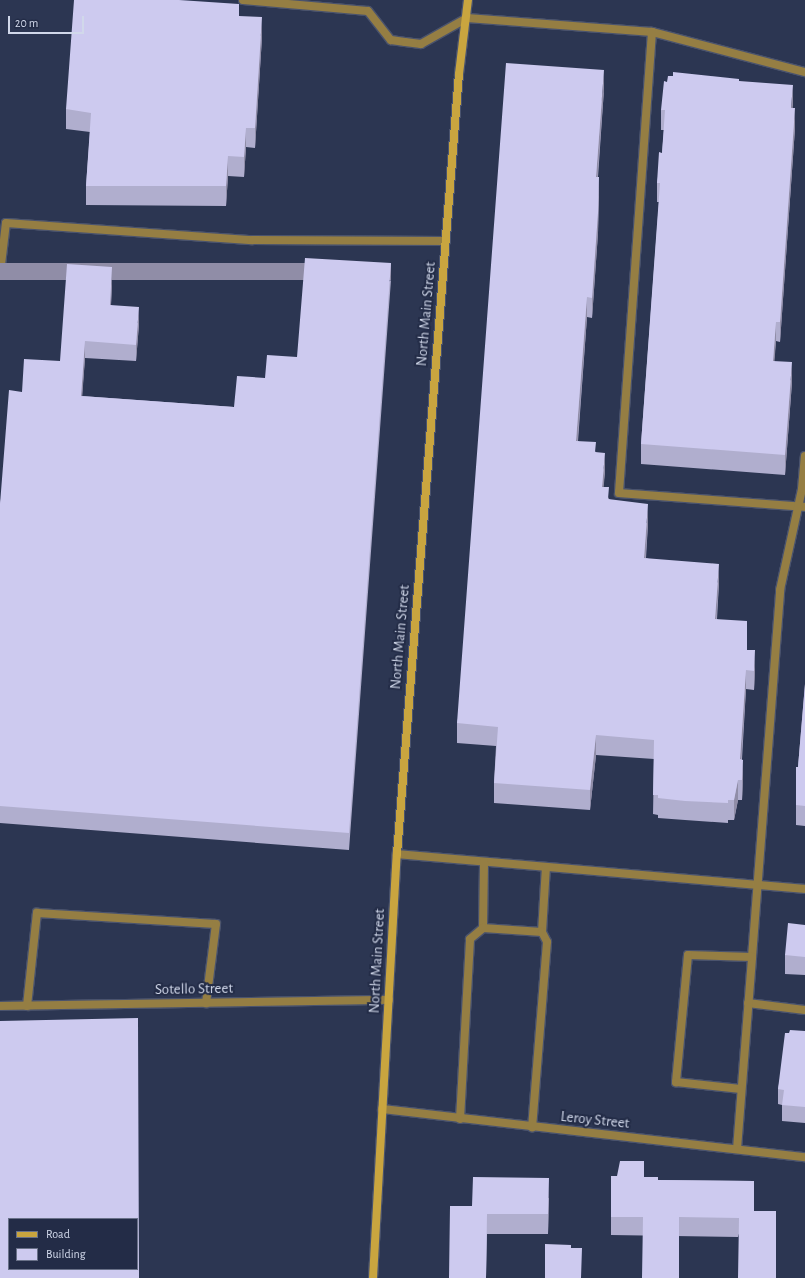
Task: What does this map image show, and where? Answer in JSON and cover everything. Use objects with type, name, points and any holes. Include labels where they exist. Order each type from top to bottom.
[{"type":"main road","name":"North Main Street","points":[[374,1278],[396,854],[459,74],[468,0]]},
{"type":"street","points":[[243,0],[368,11],[391,40],[422,44],[467,18],[652,32],[805,72]]},
{"type":"street","points":[[652,32],[619,493],[802,507]]},
{"type":"street","points":[[0,273],[6,223],[252,240],[446,241]]},
{"type":"street","points":[[737,1149],[740,1089],[759,885],[780,590],[802,507],[805,456]]},
{"type":"street","points":[[396,854],[805,889]]},
{"type":"street","points":[[483,928],[484,862]]},
{"type":"street","points":[[532,1127],[547,942],[542,932],[546,867]]},
{"type":"street","points":[[27,1006],[37,912],[216,924],[206,1003]]},
{"type":"street","points":[[460,1119],[470,939],[483,928],[542,932]]},
{"type":"street","points":[[740,1089],[676,1082],[688,955],[752,957]]},
{"type":"street","name":"Sotello Street","points":[[0,1006],[389,1000]]},
{"type":"street","points":[[748,1003],[805,1010]]},
{"type":"street","name":"Leroy Street","points":[[382,1110],[805,1156]]},
{"type":"building","points":[[74,0],[179,0],[239,4],[239,16],[262,17],[255,128],[246,128],[244,157],[228,156],[226,186],[86,186],[91,113],[66,109]]},
{"type":"building","points":[[506,63],[604,70],[596,177],[599,177],[598,213],[592,298],[587,297],[576,441],[596,442],[595,452],[605,453],[602,487],[609,487],[608,499],[648,504],[644,558],[719,564],[715,619],[747,621],[747,650],[755,650],[754,671],[746,670],[740,759],[743,760],[742,780],[738,780],[734,800],[728,800],[728,803],[658,798],[658,795],[653,795],[654,740],[596,735],[590,790],[494,783],[498,727],[457,723]]},
{"type":"building","points":[[673,72],[739,79],[739,81],[793,85],[791,108],[795,108],[780,322],[776,322],[773,361],[792,362],[785,455],[641,444],[660,183],[657,183],[659,152],[662,153],[665,110],[661,110],[664,81],[667,82],[668,76],[673,76]]},
{"type":"building","points":[[305,258],[391,263],[349,833],[0,806],[0,504],[9,390],[22,392],[24,359],[60,361],[67,264],[112,267],[110,305],[139,307],[136,345],[85,341],[81,396],[234,407],[237,376],[265,378],[267,355],[297,357]]},
{"type":"building","points":[[805,684],[805,806],[796,805],[796,767],[798,767]]},
{"type":"building","points":[[788,923],[805,925],[805,957],[785,955]]},
{"type":"building","points":[[138,1018],[139,1278],[0,1278],[0,1021]]},
{"type":"building","points":[[790,1030],[805,1031],[805,1107],[782,1105],[784,1090],[778,1089],[785,1033],[789,1033]]},
{"type":"building","points":[[620,1161],[644,1161],[644,1177],[658,1177],[658,1180],[754,1181],[754,1211],[776,1211],[776,1278],[738,1278],[739,1218],[679,1217],[679,1278],[642,1278],[643,1217],[611,1217],[611,1176],[617,1176]]},
{"type":"building","points":[[473,1177],[549,1178],[548,1214],[487,1214],[486,1278],[449,1278],[450,1206],[472,1206]]},
{"type":"building","points":[[545,1244],[571,1245],[571,1248],[582,1248],[581,1278],[545,1278]]}]
